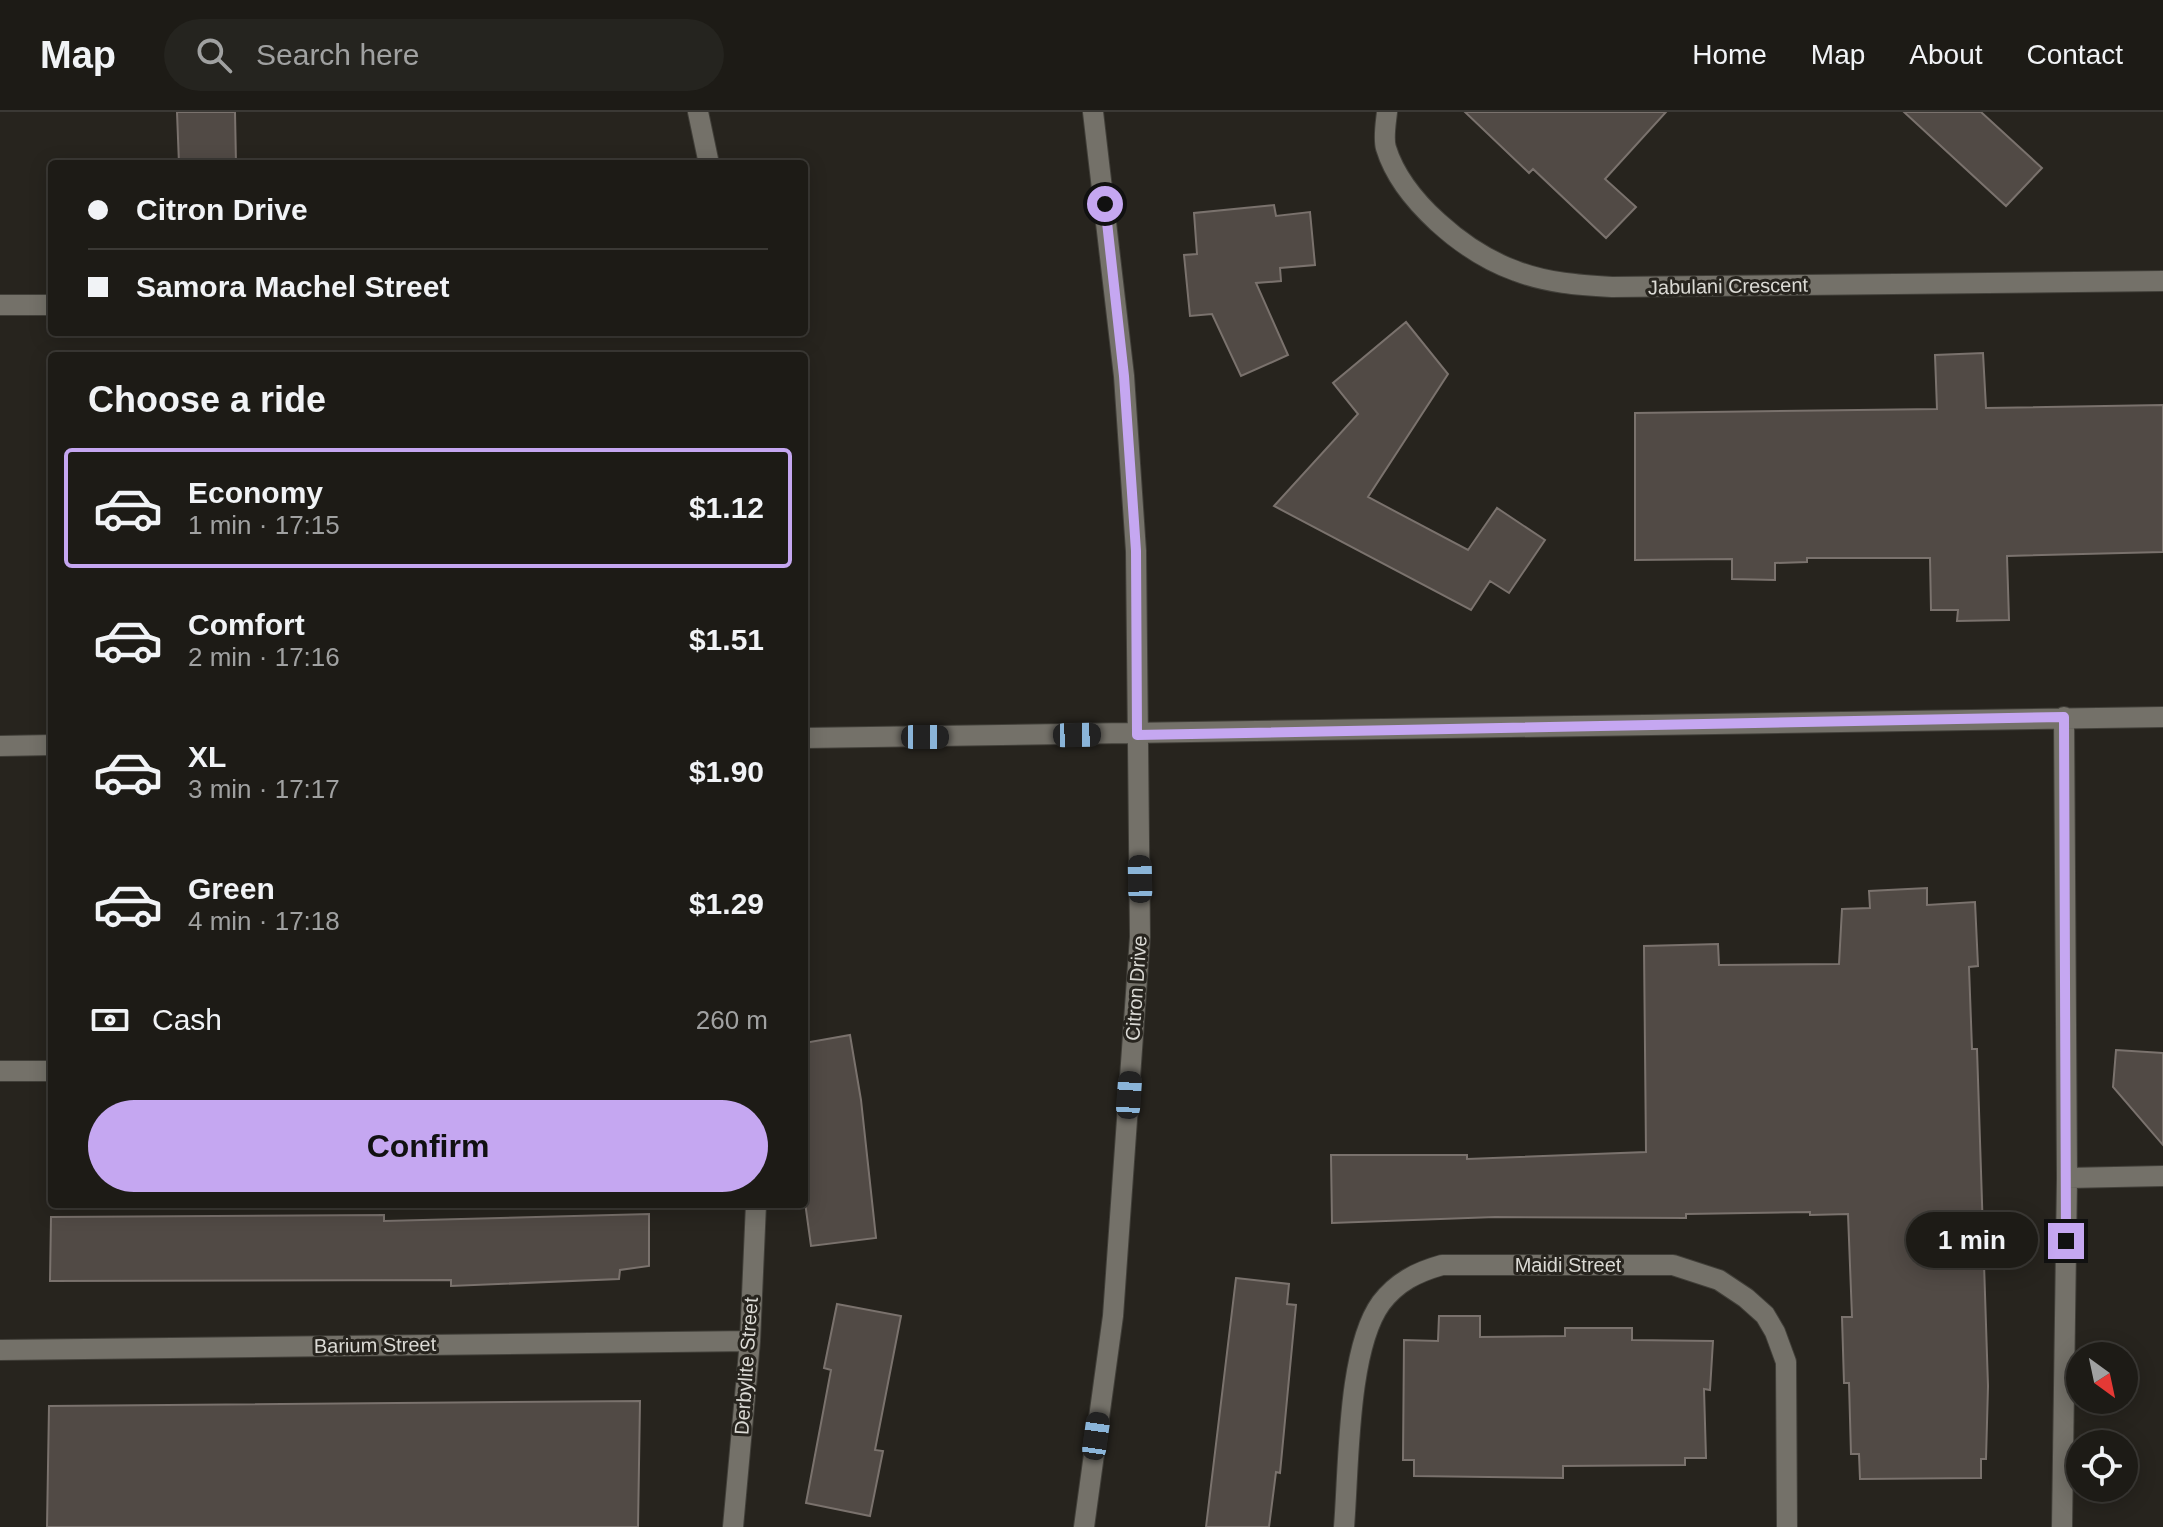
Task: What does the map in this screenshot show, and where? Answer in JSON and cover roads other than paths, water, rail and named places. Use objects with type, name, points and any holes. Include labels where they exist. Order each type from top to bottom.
[{"type":"street","points":[[698,112],[708,160]]},
{"type":"street","name":"Citron Drive","points":[[1084,1527],[1113,1316],[1139,952],[1136,551],[1126,408],[1093,112]]},
{"type":"street","name":"Jabulani Crescent","points":[[1387,112],[1385,146],[1403,186],[1430,215],[1464,242],[1513,271],[1561,284],[1612,287],[2163,281]]},
{"type":"street","points":[[0,305],[48,305]]},
{"type":"street","points":[[2062,1527],[2067,1178],[2064,717]]},
{"type":"street","points":[[808,738],[2163,717]]},
{"type":"street","points":[[0,746],[48,745]]},
{"type":"street","points":[[0,1071],[48,1071]]},
{"type":"street","points":[[2067,1178],[2163,1176]]},
{"type":"street","name":"Derbylite Street","points":[[733,1527],[750,1341],[756,1208]]},
{"type":"street","name":"Maidi Street","points":[[1344,1527],[1359,1360],[1380,1305],[1395,1288],[1416,1273],[1442,1265],[1673,1265],[1719,1280],[1765,1315],[1775,1332],[1786,1362],[1788,1386],[1787,1527]]},
{"type":"street","name":"Barium Street","points":[[0,1350],[750,1341]]}]
